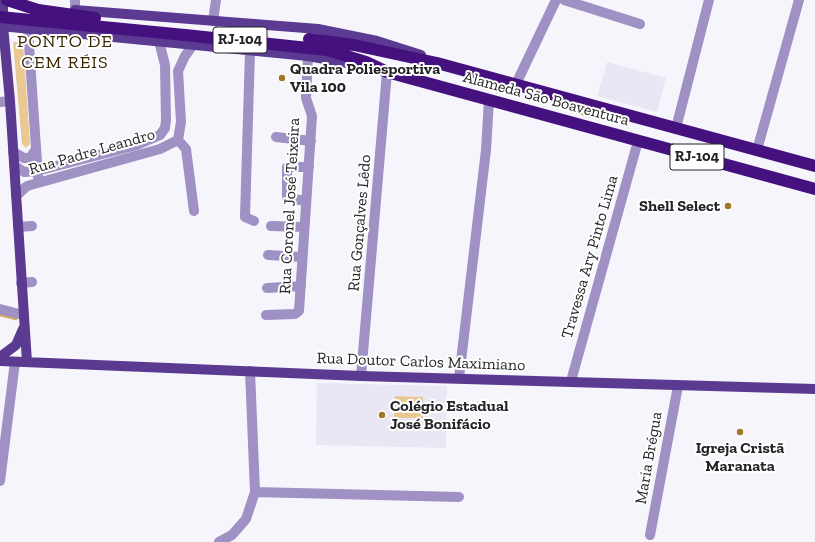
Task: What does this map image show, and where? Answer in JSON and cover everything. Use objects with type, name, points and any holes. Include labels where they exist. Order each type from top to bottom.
[{"type":"highway","points":[[7,0],[38,10],[188,36],[354,45],[437,63]]},
{"type":"highway","name":"RJ-104","points":[[1,23],[188,36],[327,50],[366,62],[385,72]]},
{"type":"highway","name":"Alameda São Boaventura","points":[[437,63],[815,166]]},
{"type":"highway","name":"Alameda São Boaventura","points":[[385,72],[815,189]]},
{"type":"main road","points":[[3,0],[1,23],[5,102],[13,152],[18,227],[27,283],[23,315],[27,362]]},
{"type":"main road","name":"Alameda São Boaventura","points":[[12,0],[75,5],[90,11],[336,32],[377,41],[426,56],[437,63]]},
{"type":"main road","points":[[88,33],[77,27],[75,20],[78,14],[90,11]]},
{"type":"main road","name":"Alameda São Boaventura","points":[[1,23],[28,30],[88,33],[159,41],[188,36],[250,51],[308,56],[344,62],[385,72]]},
{"type":"main road","points":[[0,357],[16,345],[24,326]]},
{"type":"main road","name":"Rua Doutor Carlos Maximiano","points":[[0,361],[361,376],[815,389]]},
{"type":"street","points":[[213,21],[216,0]]},
{"type":"street","points":[[516,84],[556,0]]},
{"type":"street","points":[[564,0],[640,24]]},
{"type":"street","points":[[676,128],[708,0]]},
{"type":"street","points":[[757,150],[799,0]]},
{"type":"street","points":[[28,30],[38,184]]},
{"type":"street","name":"Rua Padre Leandro","points":[[178,140],[181,122],[178,71],[184,56],[188,36]]},
{"type":"street","name":"Rua Padre Leandro","points":[[14,164],[24,172],[37,171],[137,145],[160,135],[165,128],[166,120],[165,65],[159,41]]},
{"type":"street","points":[[250,51],[245,217],[254,221]]},
{"type":"street","name":"Rua Coronel José Teixeira","points":[[266,315],[295,314],[299,311],[312,116],[306,98],[308,56]]},
{"type":"street","name":"Rua Gonçalves Lêdo","points":[[361,376],[385,72]]},
{"type":"street","points":[[459,378],[486,150],[489,100]]},
{"type":"street","points":[[276,138],[310,141]]},
{"type":"street","name":"Rua Padre Leandro","points":[[16,196],[23,188],[160,149],[178,140]]},
{"type":"street","name":"Rua Padre Leandro","points":[[178,140],[186,149],[194,211]]},
{"type":"street","name":"Travessa Ary Pinto Lima","points":[[571,381],[638,141]]},
{"type":"street","points":[[13,152],[24,158],[30,158],[36,149]]},
{"type":"street","points":[[306,201],[286,198],[287,167],[309,168]]},
{"type":"street","points":[[18,227],[32,226]]},
{"type":"street","points":[[271,226],[304,227]]},
{"type":"street","points":[[268,255],[302,257]]},
{"type":"street","points":[[267,288],[300,286]]},
{"type":"street","points":[[0,309],[23,315]]},
{"type":"street","points":[[0,481],[15,362]]},
{"type":"street","points":[[219,542],[232,535],[246,519],[255,492],[250,371]]},
{"type":"street","name":"Maria Brégua","points":[[650,535],[678,386]]},
{"type":"street","points":[[255,492],[459,497]]},
{"type":"shaded area","points":[[13,42],[23,42],[30,144],[26,148],[22,144]]},
{"type":"shaded area","points":[[607,62],[666,78],[657,112],[597,96]]},
{"type":"shaded area","name":"Colégio Estadual José Bonifácio","points":[[317,383],[447,386],[446,448],[316,445]]},
{"type":"shaded area","points":[[395,396],[423,397],[423,418],[394,418]]},
{"type":"waterway","points":[[569,110],[593,117]]},
{"type":"waterway","points":[[0,315],[16,319]]},
{"type":"place","name":"Quadra Poliesportiva Vila 100","points":[[282,78]]},
{"type":"place","name":"Shell Select","points":[[728,206]]},
{"type":"place","name":"Colégio Estadual José Bonifácio","points":[[382,415]]},
{"type":"place","name":"Igreja Cristã Maranata","points":[[740,432]]},
{"type":"district","name":"PONTO DE CEM RÉIS","points":[[65,52]]}]
